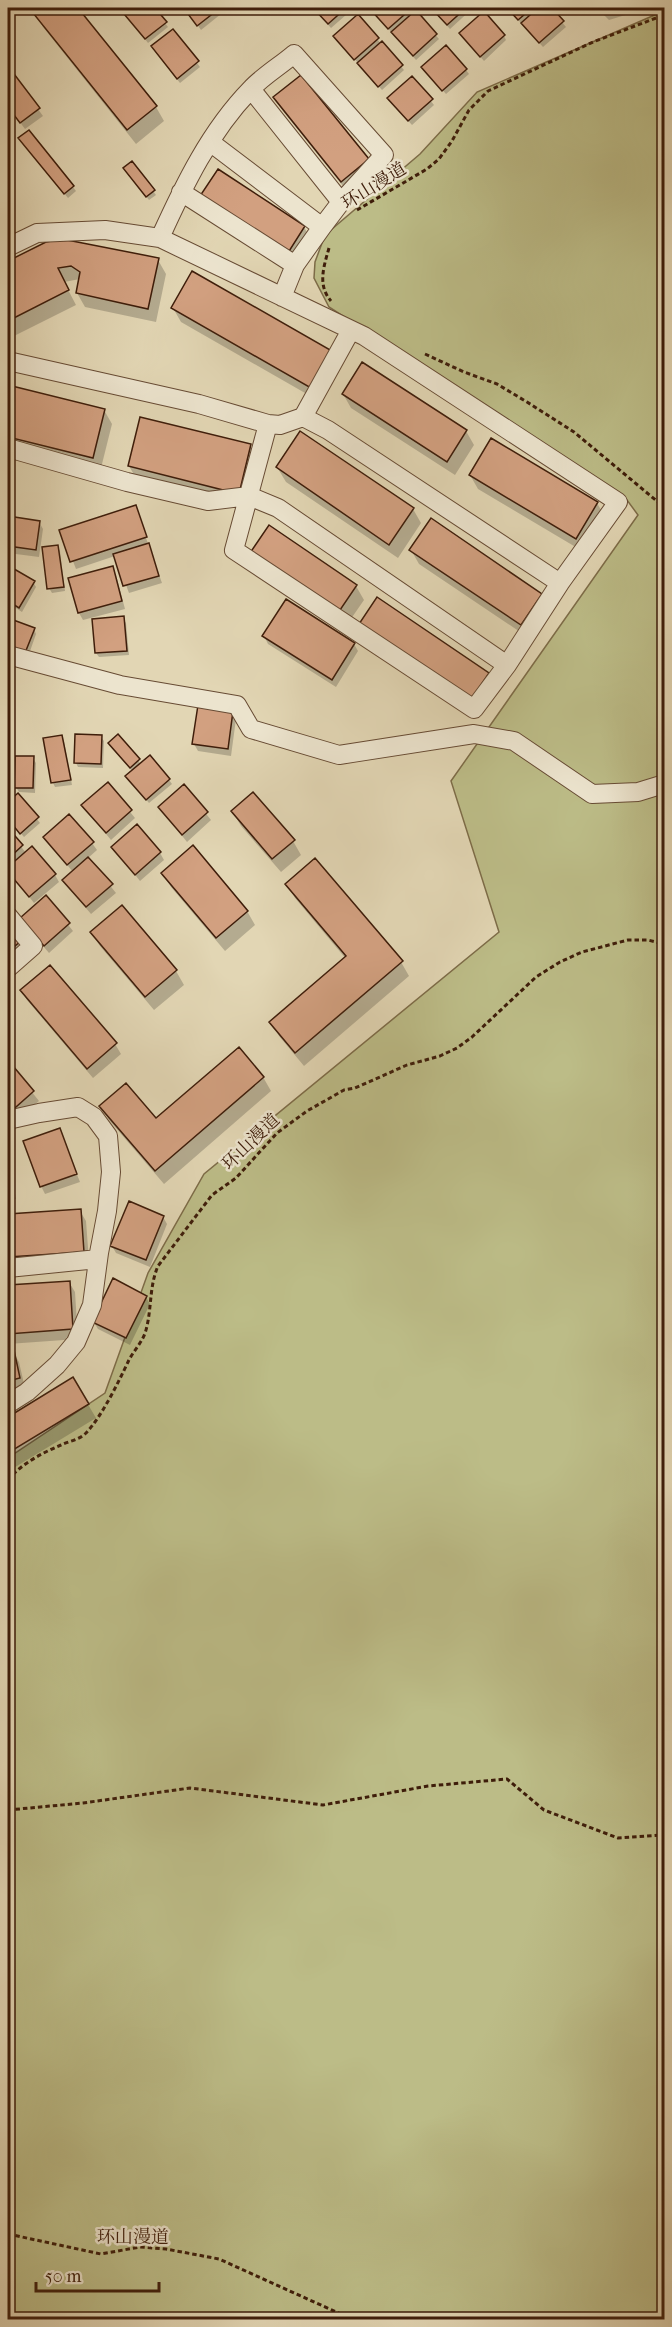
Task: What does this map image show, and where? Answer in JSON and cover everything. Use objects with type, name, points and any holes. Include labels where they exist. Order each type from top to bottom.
[{"type":"street","points":[[160,238],[181,192],[210,142],[251,89],[294,54],[384,155],[348,207],[326,234],[295,265],[282,297]]},
{"type":"street","points":[[251,89],[348,207]]},
{"type":"street","points":[[210,142],[326,234]]},
{"type":"street","points":[[181,192],[295,265]]},
{"type":"street","points":[[8,248],[37,233],[105,230],[160,238],[364,336],[618,502],[560,583],[507,665],[474,709],[234,550],[268,424]]},
{"type":"street","points":[[8,361],[199,404],[268,424],[280,425],[303,417],[351,330]]},
{"type":"street","points":[[303,417],[560,583]]},
{"type":"street","points":[[8,448],[128,482],[208,501],[249,496],[278,508],[507,665]]},
{"type":"street","points":[[8,654],[120,685],[237,705],[251,729],[339,755],[474,734],[514,741],[592,794],[638,792],[664,784]]},
{"type":"street","points":[[8,916],[33,946],[8,968]]},
{"type":"street","points":[[8,1120],[78,1107],[94,1117],[108,1136],[111,1172],[92,1305],[76,1342],[57,1365],[35,1385],[8,1404]]},
{"type":"street","points":[[8,1268],[98,1259]]},
{"type":"path","name":"环山漫道","points":[[348,207],[428,169],[439,159],[452,141],[469,110],[488,91],[593,42],[664,15]]},
{"type":"path","points":[[326,234],[323,286],[333,304]]},
{"type":"path","points":[[417,350],[464,372],[497,384],[527,402],[574,432],[664,507]]},
{"type":"path","name":"环山漫道","points":[[8,1480],[21,1466],[62,1444],[79,1438],[93,1423],[108,1398],[118,1387],[127,1363],[145,1333],[151,1305],[152,1279],[158,1266],[212,1195],[236,1178],[277,1133],[344,1090],[355,1088],[406,1065],[440,1056],[458,1048],[536,977],[560,962],[582,952],[628,940],[648,940],[664,944]]},
{"type":"path","points":[[8,1810],[83,1803],[190,1788],[322,1804],[428,1786],[507,1779],[543,1810],[618,1838],[664,1835]]},
{"type":"path","name":"环山漫道","points":[[8,2234],[101,2254],[140,2247],[201,2254],[219,2259],[352,2319]]},
{"type":"green space","points":[[664,11],[664,2319],[8,2320],[8,1458],[105,1393],[148,1273],[204,1174],[499,932],[451,781],[638,515],[627,500],[329,307],[314,278],[315,262],[325,235],[420,154],[477,92]]},
{"type":"building","points":[[40,8],[78,8],[157,106],[127,130],[33,13]]},
{"type":"building","points":[[119,8],[155,8],[167,22],[145,39]]},
{"type":"building","points":[[188,8],[220,8],[197,26],[185,10]]},
{"type":"building","points":[[313,8],[346,8],[328,24]]},
{"type":"building","points":[[369,8],[412,8],[388,29]]},
{"type":"building","points":[[431,8],[466,8],[447,25]]},
{"type":"building","points":[[507,8],[532,8],[518,20]]},
{"type":"building","points":[[538,8],[552,8],[564,21],[539,43],[521,23]]},
{"type":"building","points":[[416,10],[437,34],[413,56],[391,32]]},
{"type":"building","points":[[484,11],[505,35],[480,57],[459,33]]},
{"type":"building","points":[[358,14],[379,38],[354,60],[333,36]]},
{"type":"building","points":[[173,29],[199,61],[177,79],[151,46]]},
{"type":"building","points":[[382,41],[403,65],[378,87],[357,63]]},
{"type":"building","points":[[446,45],[467,69],[442,91],[421,67]]},
{"type":"building","points":[[8,66],[40,108],[20,123],[8,107]]},
{"type":"building","points":[[301,75],[369,159],[341,182],[273,97]]},
{"type":"building","points":[[412,76],[433,99],[408,121],[387,98]]},
{"type":"building","points":[[29,130],[74,186],[64,194],[18,138]]},
{"type":"building","points":[[132,161],[155,190],[146,197],[123,168]]},
{"type":"building","points":[[218,169],[305,226],[286,256],[198,199]]},
{"type":"building","points":[[62,239],[159,258],[148,309],[76,293],[80,272],[71,266],[58,268],[69,290],[8,321],[8,261],[46,242]]},
{"type":"building","points":[[192,271],[332,351],[311,388],[171,308]]},
{"type":"building","points":[[362,362],[467,430],[447,462],[342,394]]},
{"type":"building","points":[[8,385],[105,409],[93,458],[8,437]]},
{"type":"building","points":[[140,417],[251,444],[239,494],[128,466]]},
{"type":"building","points":[[300,431],[414,508],[389,545],[276,467]]},
{"type":"building","points":[[491,438],[598,502],[576,539],[469,475]]},
{"type":"building","points":[[136,505],[147,537],[70,562],[59,530]]},
{"type":"building","points":[[8,516],[40,521],[36,550],[8,546]]},
{"type":"building","points":[[431,518],[542,594],[521,625],[409,550]]},
{"type":"building","points":[[269,525],[357,585],[338,613],[250,553]]},
{"type":"building","points":[[149,543],[159,576],[123,586],[113,554]]},
{"type":"building","points":[[58,545],[64,587],[47,589],[42,547]]},
{"type":"building","points":[[9,566],[35,581],[19,608],[8,601]]},
{"type":"building","points":[[113,566],[122,601],[78,613],[68,578]]},
{"type":"building","points":[[377,597],[489,673],[471,700],[359,624]]},
{"type":"building","points":[[286,599],[355,643],[332,680],[262,636]]},
{"type":"building","points":[[124,616],[127,651],[95,653],[92,619]]},
{"type":"building","points":[[8,618],[35,628],[25,653],[8,646]]},
{"type":"building","points":[[198,705],[233,711],[228,749],[192,744]]},
{"type":"building","points":[[75,734],[102,735],[101,764],[74,763]]},
{"type":"building","points":[[118,734],[140,759],[130,768],[108,743]]},
{"type":"building","points":[[62,735],[71,780],[51,783],[43,738]]},
{"type":"building","points":[[150,755],[170,779],[146,800],[125,776]]},
{"type":"building","points":[[15,756],[34,756],[33,788],[14,788]]},
{"type":"building","points":[[108,782],[132,810],[106,833],[81,805]]},
{"type":"building","points":[[184,784],[208,812],[182,835],[158,807]]},
{"type":"building","points":[[253,792],[295,840],[272,859],[231,811]]},
{"type":"building","points":[[18,793],[39,817],[20,834],[8,819],[8,802]]},
{"type":"building","points":[[69,814],[94,842],[67,865],[43,837]]},
{"type":"building","points":[[137,824],[161,852],[135,875],[111,847]]},
{"type":"building","points":[[8,828],[23,845],[8,859]]},
{"type":"building","points":[[193,845],[248,911],[216,938],[161,873]]},
{"type":"building","points":[[32,846],[56,874],[29,897],[8,872],[8,867]]},
{"type":"building","points":[[88,857],[113,884],[86,907],[62,880]]},
{"type":"building","points":[[315,858],[403,961],[295,1053],[269,1022],[346,956],[285,884]]},
{"type":"building","points":[[46,895],[70,923],[44,946],[20,918]]},
{"type":"building","points":[[122,905],[177,970],[145,997],[90,932]]},
{"type":"building","points":[[8,923],[22,940],[8,952]]},
{"type":"building","points":[[50,965],[117,1043],[87,1069],[20,990]]},
{"type":"building","points":[[239,1047],[264,1077],[155,1171],[99,1106],[126,1083],[156,1118]]},
{"type":"building","points":[[8,1060],[34,1091],[8,1114]]},
{"type":"building","points":[[60,1128],[77,1174],[40,1187],[23,1141]]},
{"type":"building","points":[[129,1201],[164,1216],[146,1260],[110,1246]]},
{"type":"building","points":[[81,1209],[84,1252],[8,1257],[8,1214]]},
{"type":"building","points":[[113,1278],[147,1296],[126,1338],[92,1322]]},
{"type":"building","points":[[70,1281],[73,1329],[8,1334],[8,1285]]},
{"type":"building","points":[[14,1350],[20,1378],[8,1381],[8,1352]]},
{"type":"building","points":[[73,1377],[89,1404],[8,1453],[8,1417]]}]
